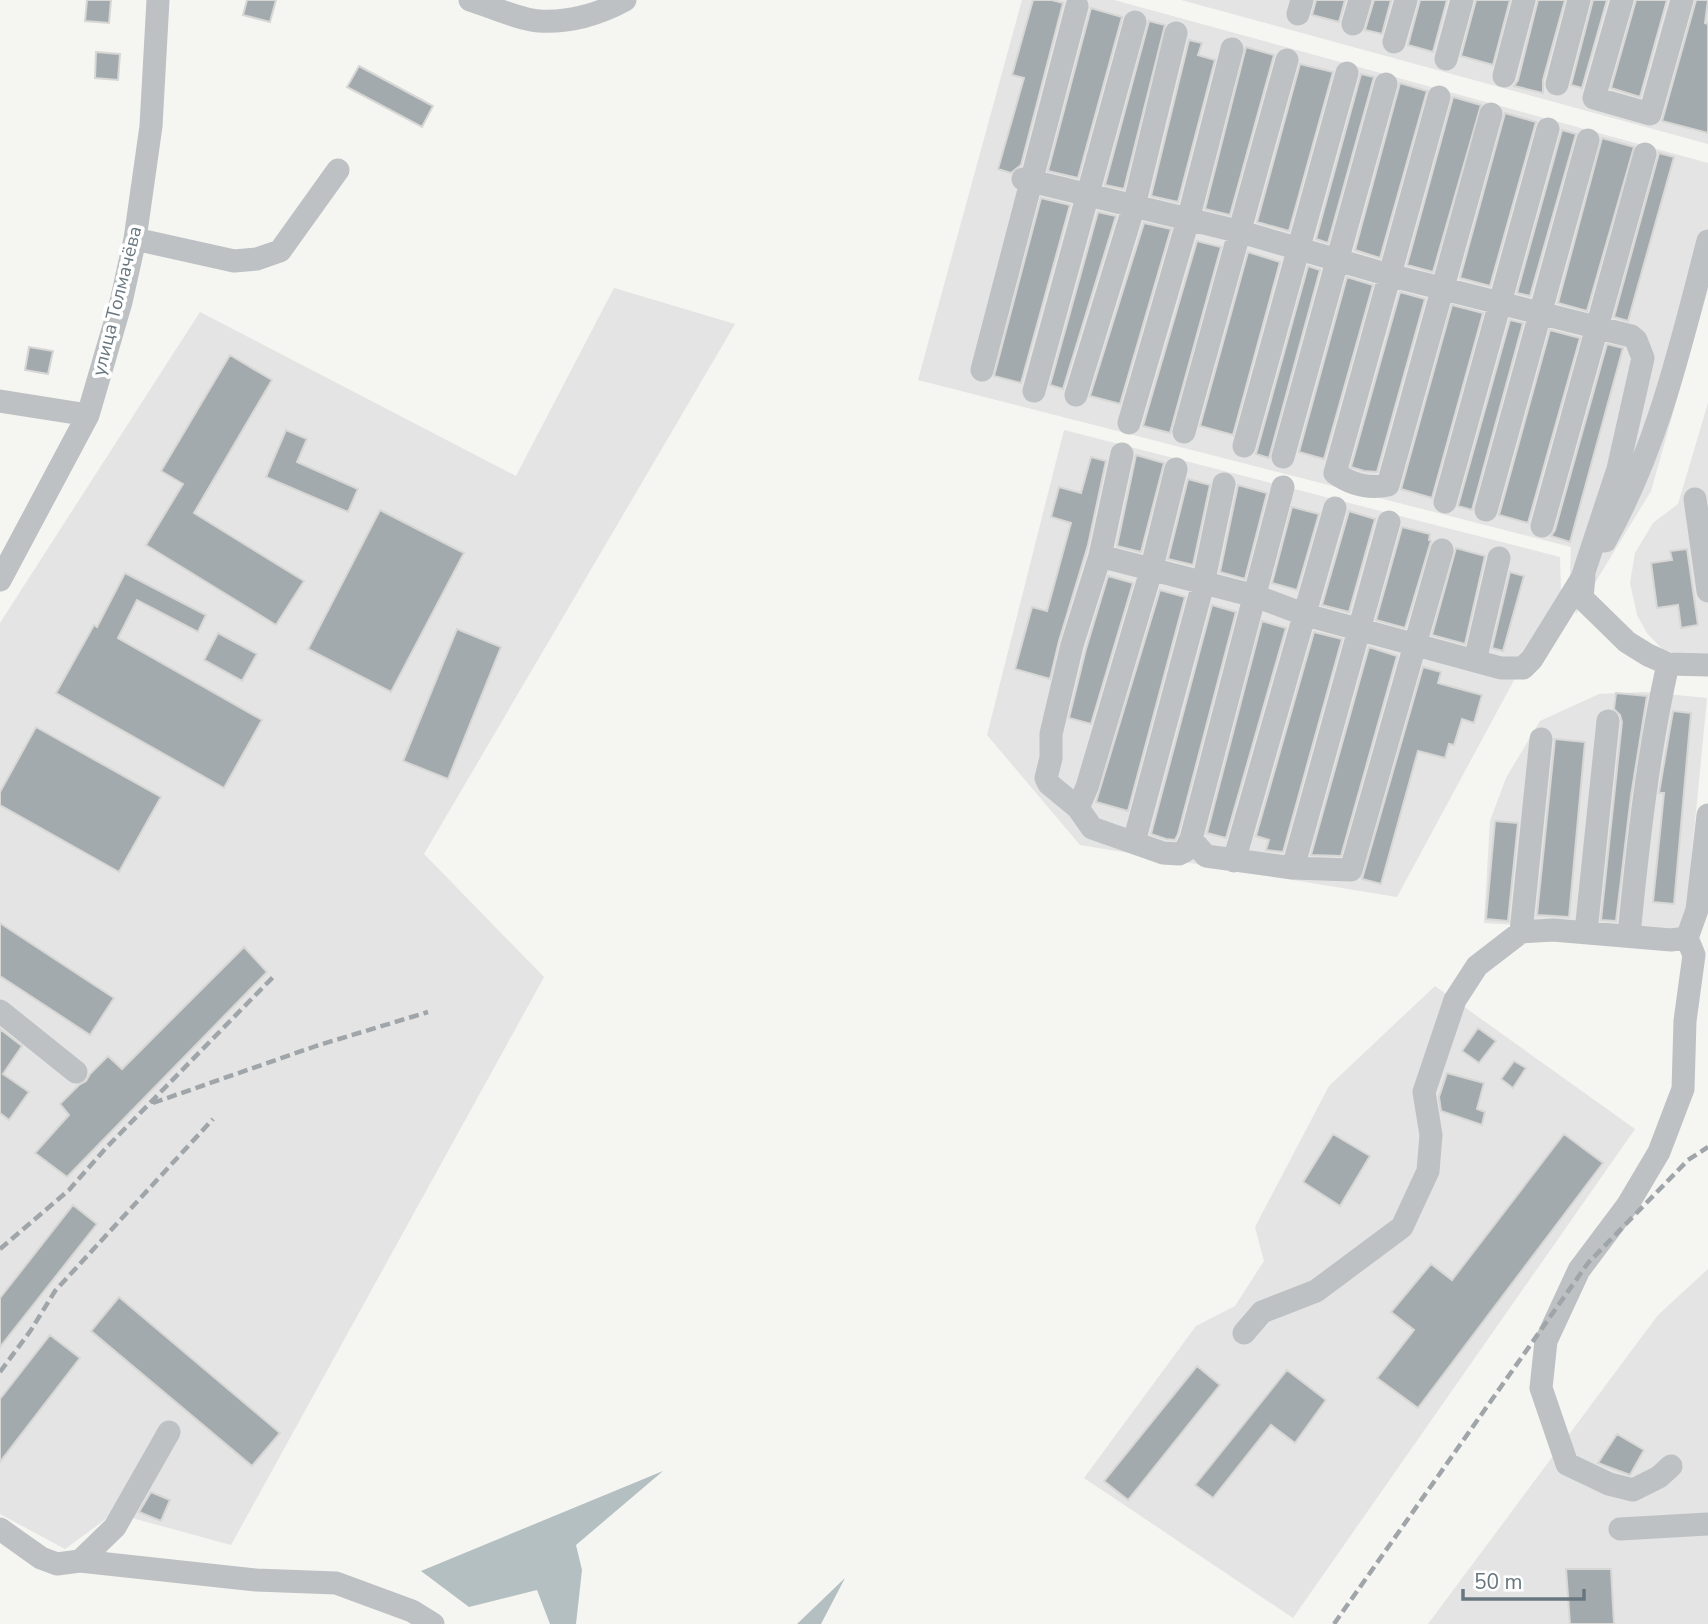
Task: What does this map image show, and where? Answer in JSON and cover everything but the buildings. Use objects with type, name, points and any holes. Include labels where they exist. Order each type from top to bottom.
[{"type":"street","name":"улица Толмачёва","points":[[0,580],[88,415],[121,302],[135,239],[151,126],[158,0]]},
{"type":"street","points":[[470,0],[538,21],[575,19],[610,8],[625,0]]},
{"type":"street","points":[[1353,24],[1360,0]]},
{"type":"street","points":[[1394,41],[1406,0]]},
{"type":"street","points":[[1446,59],[1462,0]]},
{"type":"street","points":[[1504,76],[1524,0]]},
{"type":"street","points":[[1557,84],[1579,0]]},
{"type":"street","points":[[1622,0],[1594,98],[1650,114],[1682,0]]},
{"type":"street","points":[[982,370],[1026,180],[1077,6]]},
{"type":"street","points":[[1034,391],[1135,22]]},
{"type":"street","points":[[1076,395],[1134,206],[1176,33]]},
{"type":"street","points":[[1129,423],[1188,220],[1232,49]]},
{"type":"street","points":[[1184,432],[1287,60]]},
{"type":"street","points":[[1244,446],[1347,73]]},
{"type":"street","points":[[1283,457],[1386,84]]},
{"type":"street","points":[[1439,97],[1335,473],[1357,485],[1388,485],[1491,114]]},
{"type":"street","points":[[1445,502],[1548,129]]},
{"type":"street","points":[[1486,510],[1588,140]]},
{"type":"street","points":[[1542,526],[1645,154]]},
{"type":"street","points":[[135,239],[234,261],[257,259],[280,251],[338,170]]},
{"type":"street","points":[[1026,180],[1241,232],[1389,275],[1631,336],[1636,340],[1643,358],[1618,468],[1582,578],[1582,598],[1627,642],[1668,664],[1708,665]]},
{"type":"street","points":[[1100,556],[1255,596],[1306,615],[1501,668],[1523,667],[1532,659],[1615,523],[1651,444],[1674,375],[1708,241]]},
{"type":"street","points":[[0,401],[88,415]]},
{"type":"street","points":[[1122,454],[1100,556],[1072,645],[1051,734],[1051,758],[1046,778],[1049,784],[1078,807],[1092,828],[1163,853],[1179,854],[1185,851],[1191,839],[1283,487]]},
{"type":"street","points":[[1078,807],[1087,787],[1151,571],[1177,469]]},
{"type":"street","points":[[1134,842],[1203,584],[1224,484]]},
{"type":"street","points":[[1695,499],[1708,591]]},
{"type":"street","points":[[1234,861],[1335,508]]},
{"type":"street","points":[[1293,867],[1389,522]]},
{"type":"street","points":[[1191,839],[1206,856],[1293,867],[1351,870],[1442,550]]},
{"type":"street","points":[[1475,661],[1499,558]]},
{"type":"street","points":[[1629,935],[1645,786],[1653,731],[1668,664]]},
{"type":"street","points":[[1586,932],[1608,721]]},
{"type":"street","points":[[1521,932],[1541,739]]},
{"type":"street","points":[[1671,1466],[1660,1477],[1633,1490],[1609,1484],[1567,1464],[1541,1388],[1546,1341],[1579,1270],[1627,1206],[1659,1152],[1683,1089],[1685,1021],[1694,955],[1687,938],[1697,910],[1708,815]]},
{"type":"street","points":[[1244,1333],[1262,1312],[1316,1291],[1402,1227],[1428,1171],[1431,1135],[1424,1092],[1455,1000],[1477,966],[1521,932],[1553,930],[1671,940],[1687,938]]},
{"type":"street","points":[[0,1011],[76,1072]]},
{"type":"street","points":[[80,1560],[115,1527],[169,1432]]},
{"type":"street","points":[[1619,1529],[1708,1524]]},
{"type":"street","points":[[0,1529],[41,1558],[57,1564],[80,1560],[256,1580],[336,1583],[412,1611],[433,1624]]},
{"type":"shaded area","points":[[1022,0],[1114,0],[1708,163],[1708,289],[1651,491],[1576,614],[1570,573],[1571,547],[918,380]]},
{"type":"shaded area","points":[[1181,0],[1708,0],[1708,144]]},
{"type":"shaded area","points":[[614,288],[735,324],[424,854],[544,977],[231,1545],[114,1513],[65,1549],[0,1514],[0,623],[200,312],[516,476]]},
{"type":"shaded area","points":[[1708,403],[1708,655],[1677,654],[1662,649],[1647,633],[1637,615],[1630,583],[1635,553],[1653,523],[1678,504]]},
{"type":"shaded area","points":[[1064,430],[1560,557],[1561,593],[1397,897],[1080,845],[987,735]]},
{"type":"shaded area","points":[[1645,692],[1707,698],[1684,935],[1484,923],[1490,821],[1506,778],[1540,721],[1599,694]]},
{"type":"shaded area","points":[[1435,986],[1635,1129],[1293,1618],[1084,1478],[1196,1326],[1235,1306],[1264,1261],[1255,1227],[1329,1086]]},
{"type":"shaded area","points":[[1708,1269],[1708,1624],[1428,1624],[1658,1315]]},
{"type":"shaded area","points":[[663,1471],[576,1545],[582,1570],[576,1624],[550,1624],[537,1590],[469,1607],[421,1571]]},
{"type":"shaded area","points":[[845,1578],[821,1624],[797,1624]]},
{"type":"railway","points":[[0,1249],[69,1190],[106,1148],[276,974]]},
{"type":"railway","points":[[153,1103],[316,1046],[428,1012]]},
{"type":"railway","points":[[0,1372],[55,1291],[213,1119]]},
{"type":"railway","points":[[1334,1624],[1588,1263],[1688,1160],[1708,1147]]}]
